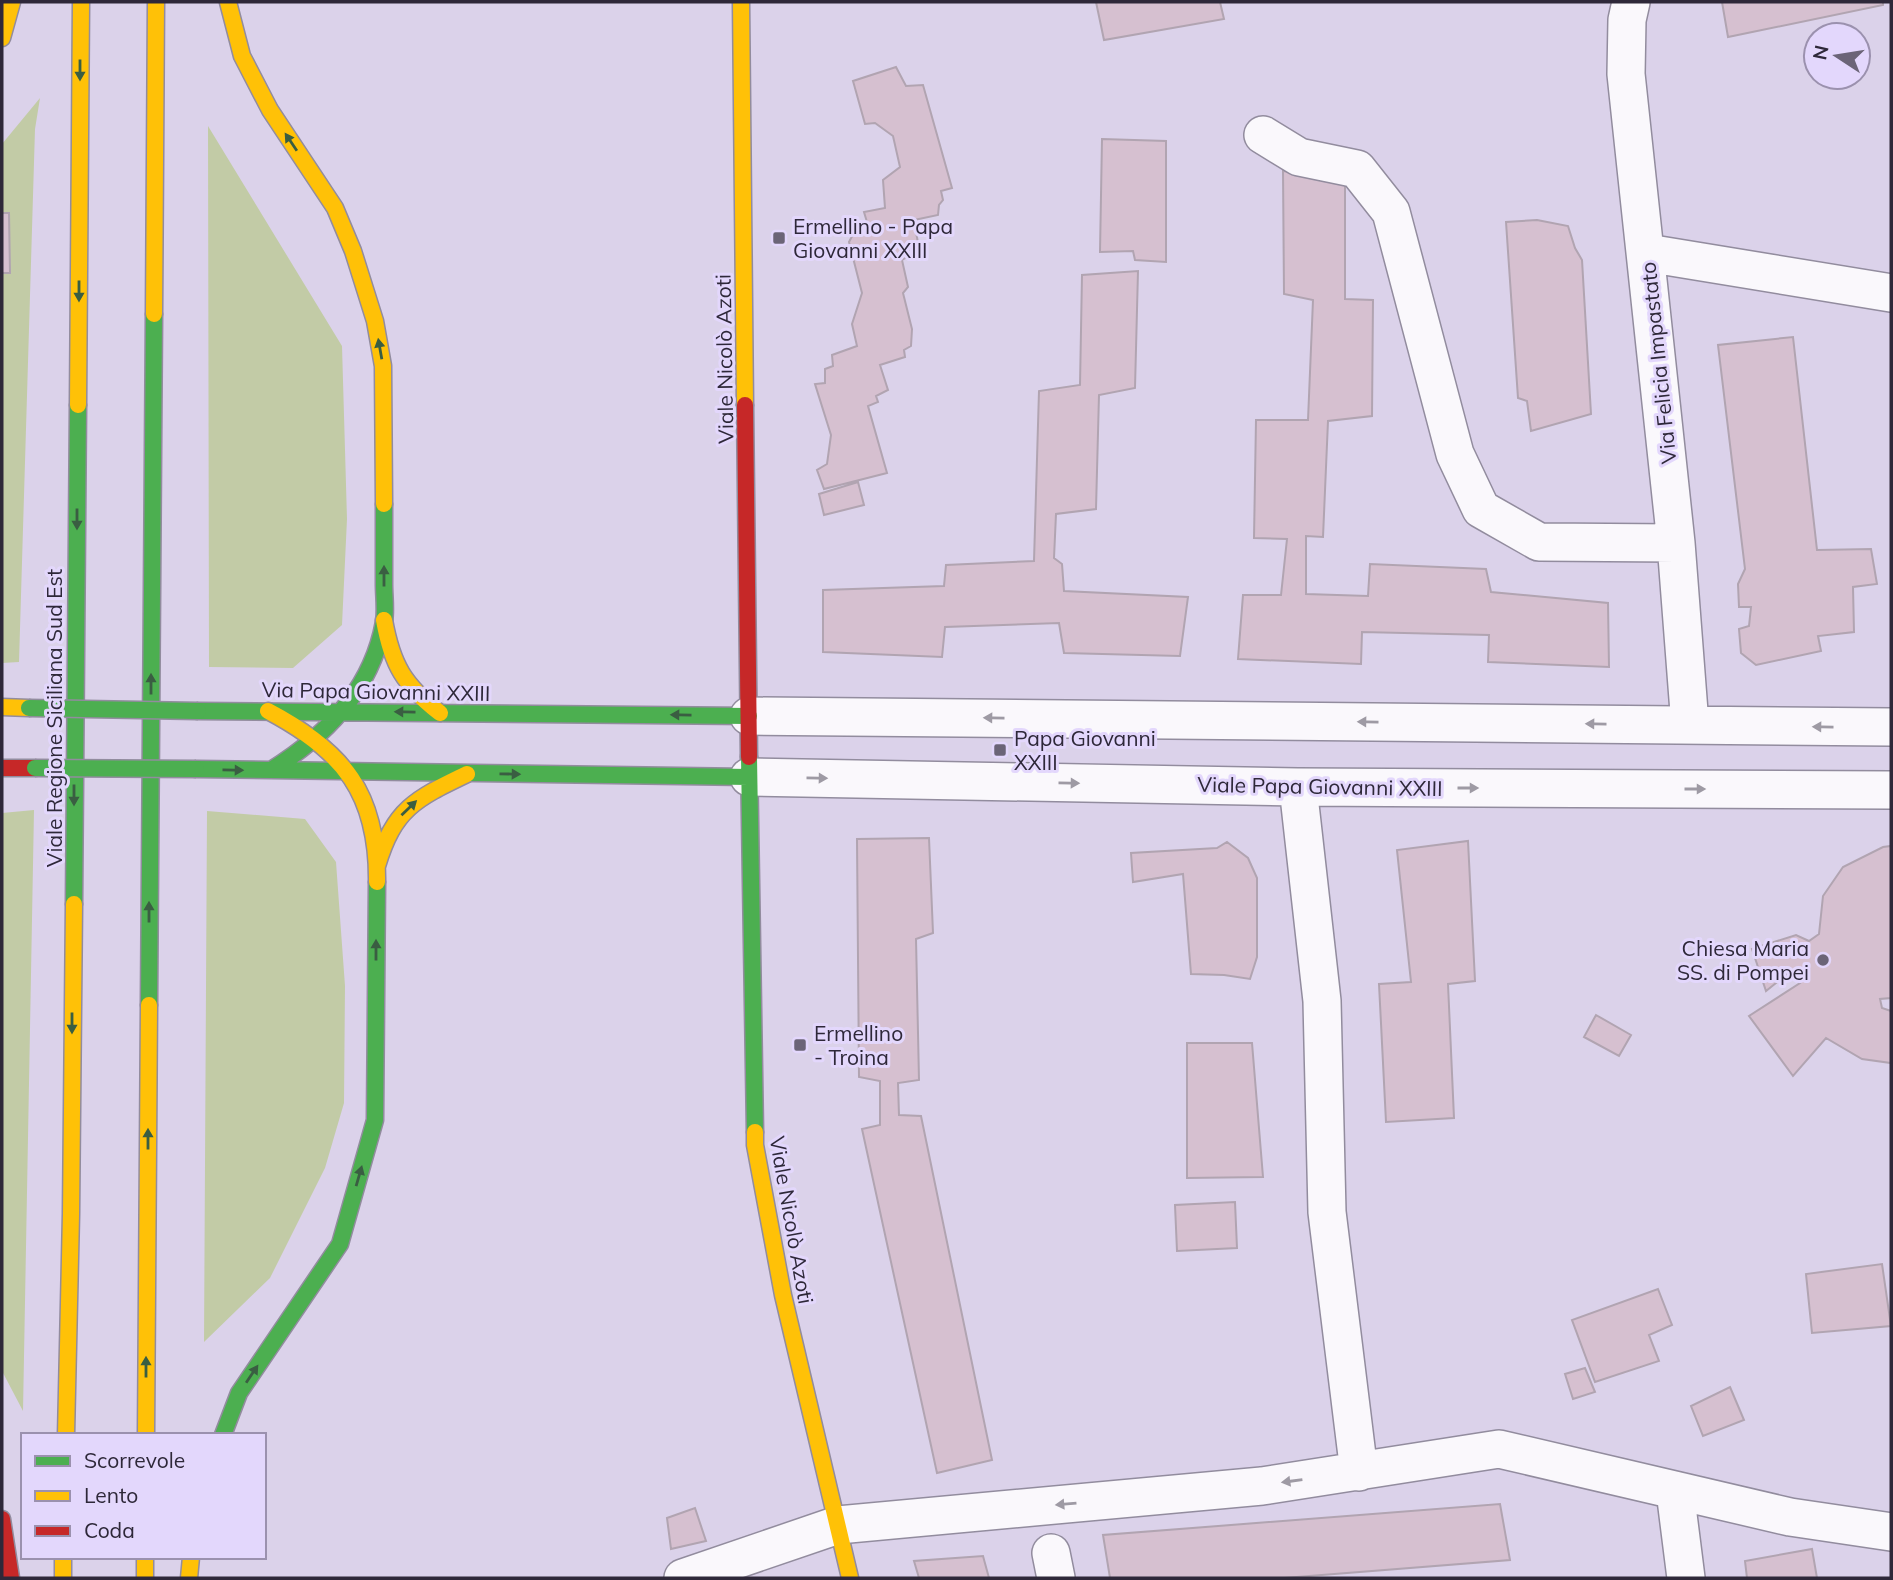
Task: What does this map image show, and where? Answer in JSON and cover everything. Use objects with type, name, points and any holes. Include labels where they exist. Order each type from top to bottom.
[{"type":"main road","points":[[2,37],[12,2]]},
{"type":"main road","name":"Viale Regione Siciliana Sud Est","points":[[66,1433],[71,1200],[81,2]]},
{"type":"main road","points":[[146,1433],[156,2]]},
{"type":"main road","points":[[228,2],[242,56],[270,110],[335,208],[353,251],[375,321],[383,366],[384,620],[389,652],[400,676],[416,695],[440,713]]},
{"type":"main road","name":"Viale Nicolò Azoti","points":[[741,2],[755,1144],[783,1295],[850,1578]]},
{"type":"main road","points":[[271,770],[318,739],[344,712],[366,676],[377,649],[384,620]]},
{"type":"main road","name":"Via Papa Giovanni XXIII","points":[[2,707],[749,716]]},
{"type":"main road","points":[[224,1433],[239,1393],[340,1244],[375,1120],[377,866],[370,814],[360,790],[348,772],[318,739],[268,711]]},
{"type":"main road","points":[[2,768],[749,777]]},
{"type":"main road","points":[[377,866],[386,837],[408,807],[431,791],[467,774]]},
{"type":"main road","points":[[2,1519],[11,1578]]},
{"type":"main road","points":[[63,1559],[63,1578]]},
{"type":"main road","points":[[145,1559],[145,1578]]},
{"type":"main road","points":[[189,1578],[191,1559]]},
{"type":"street","name":"Via Felicia Impastato","points":[[1631,2],[1627,20],[1626,74],[1676,543],[1690,725]]},
{"type":"street","points":[[1264,135],[1299,157],[1357,169],[1391,212],[1455,454],[1481,509],[1539,542],[1676,543]]},
{"type":"street","points":[[1647,253],[1891,293]]},
{"type":"street","points":[[749,716],[1891,727]]},
{"type":"street","name":"Viale Papa Giovanni XXIII","points":[[749,777],[1298,786],[1891,790]]},
{"type":"street","points":[[1298,786],[1322,1000],[1327,1212],[1359,1472]]},
{"type":"street","points":[[683,1578],[838,1525],[1249,1487],[1499,1449],[1790,1517],[1891,1532]]},
{"type":"street","points":[[1675,1491],[1686,1578]]},
{"type":"green space","points":[[40,98],[35,129],[19,662],[2,663],[2,144]]},
{"type":"green space","points":[[208,126],[342,346],[347,519],[342,625],[293,668],[209,667]]},
{"type":"green space","points":[[34,810],[23,1411],[2,1371],[2,813]]},
{"type":"green space","points":[[207,811],[305,819],[336,862],[345,986],[344,1103],[325,1168],[270,1278],[204,1342]]},
{"type":"building","points":[[1096,2],[1220,2],[1224,19],[1104,40]]},
{"type":"building","points":[[1722,2],[1883,2],[1883,5],[1728,37]]},
{"type":"building","points":[[896,67],[906,86],[923,85],[952,188],[941,191],[943,200],[939,205],[938,215],[914,220],[918,243],[908,249],[909,256],[902,260],[908,287],[903,293],[912,329],[911,346],[904,350],[905,357],[880,365],[888,390],[876,396],[878,402],[868,406],[887,473],[824,489],[817,470],[827,464],[831,435],[815,384],[825,383],[825,369],[833,366],[832,355],[857,346],[852,324],[862,293],[849,242],[855,231],[867,222],[864,212],[885,208],[883,180],[900,167],[893,136],[875,123],[865,124],[853,81]]},
{"type":"building","points":[[1102,139],[1166,141],[1166,262],[1135,260],[1133,251],[1100,252]]},
{"type":"building","points":[[1283,171],[1345,179],[1345,299],[1373,300],[1372,416],[1328,421],[1323,537],[1306,536],[1306,594],[1368,596],[1370,564],[1486,569],[1491,592],[1608,603],[1609,667],[1488,662],[1489,635],[1362,632],[1361,664],[1238,659],[1243,595],[1281,595],[1287,539],[1254,538],[1256,420],[1308,420],[1313,300],[1284,294]]},
{"type":"building","points":[[2,213],[9,213],[10,273],[2,273]]},
{"type":"building","points":[[1537,220],[1568,226],[1582,260],[1591,414],[1531,431],[1527,401],[1518,398],[1506,222]]},
{"type":"building","points":[[1138,271],[1135,388],[1099,395],[1096,509],[1056,514],[1054,558],[1062,564],[1064,591],[1188,597],[1180,656],[1064,653],[1059,623],[945,627],[942,657],[823,652],[823,590],[944,586],[946,565],[1034,561],[1039,391],[1080,385],[1082,275]]},
{"type":"building","points":[[1793,337],[1817,550],[1871,549],[1877,584],[1853,587],[1854,632],[1818,636],[1821,651],[1756,665],[1741,653],[1739,629],[1749,626],[1751,607],[1739,607],[1738,584],[1745,569],[1718,345]]},
{"type":"building","points":[[858,482],[864,505],[824,515],[819,494]]},
{"type":"building","points":[[929,838],[933,933],[916,939],[919,1080],[898,1083],[899,1115],[921,1116],[992,1460],[937,1473],[862,1129],[880,1125],[880,1081],[859,1077],[857,839]]},
{"type":"building","points":[[1468,841],[1475,981],[1448,984],[1454,1118],[1386,1122],[1379,984],[1411,982],[1397,850]]},
{"type":"building","points":[[1227,842],[1248,858],[1257,878],[1257,957],[1250,979],[1191,974],[1183,874],[1133,882],[1131,853],[1217,848]]},
{"type":"building","name":"Chiesa Maria SS. di Pompei","points":[[1891,846],[1891,998],[1880,999],[1882,1008],[1891,1011],[1891,1063],[1862,1059],[1826,1038],[1793,1076],[1749,1016],[1800,983],[1791,971],[1766,991],[1752,949],[1796,935],[1809,941],[1819,934],[1823,896],[1843,867],[1883,847]]},
{"type":"building","points":[[1596,1015],[1631,1035],[1619,1056],[1584,1037]]},
{"type":"building","points":[[1187,1043],[1252,1043],[1263,1177],[1187,1178]]},
{"type":"building","points":[[1235,1202],[1237,1248],[1177,1251],[1175,1205]]},
{"type":"building","points":[[1882,1264],[1891,1326],[1812,1333],[1806,1274]]},
{"type":"building","points":[[1658,1289],[1672,1325],[1649,1335],[1659,1361],[1595,1382],[1572,1320]]},
{"type":"building","points":[[1585,1368],[1595,1392],[1573,1399],[1565,1374]]},
{"type":"building","points":[[1730,1387],[1744,1420],[1703,1436],[1691,1406]]},
{"type":"building","points":[[1500,1504],[1510,1560],[1284,1578],[1110,1578],[1103,1535]]},
{"type":"building","points":[[695,1508],[706,1541],[671,1549],[667,1518]]},
{"type":"building","points":[[1812,1549],[1817,1578],[1747,1578],[1745,1561]]},
{"type":"building","points":[[983,1556],[989,1578],[919,1578],[914,1561]]},
{"type":"traffic: fast","points":[[149,1005],[154,314]]},
{"type":"traffic: fast","points":[[74,904],[78,405]]},
{"type":"traffic: fast","points":[[271,770],[328,726],[344,708],[369,668],[385,617],[384,504]]},
{"type":"traffic: fast","points":[[29,708],[198,711]]},
{"type":"traffic: fast","points":[[198,711],[749,716]]},
{"type":"traffic: fast","points":[[749,757],[755,1132]]},
{"type":"traffic: fast","points":[[35,768],[196,769]]},
{"type":"traffic: fast","points":[[196,769],[749,777]]},
{"type":"traffic: fast","points":[[224,1433],[239,1393],[340,1244],[375,1120],[377,882]]},
{"type":"traffic: slow","points":[[2,38],[12,2]]},
{"type":"traffic: slow","points":[[78,405],[81,2]]},
{"type":"traffic: slow","points":[[154,314],[156,2]]},
{"type":"traffic: slow","points":[[228,2],[242,56],[270,110],[335,208],[353,251],[375,321],[383,366],[384,504]]},
{"type":"traffic: slow","points":[[741,2],[745,405]]},
{"type":"traffic: slow","points":[[384,620],[391,650],[402,673],[417,693],[440,713]]},
{"type":"traffic: slow","points":[[2,707],[29,708]]},
{"type":"traffic: slow","points":[[268,711],[317,742],[336,759],[351,778],[363,800],[371,824],[376,851],[377,882]]},
{"type":"traffic: slow","points":[[377,866],[399,818],[420,799],[467,774]]},
{"type":"traffic: slow","points":[[66,1433],[74,904]]},
{"type":"traffic: slow","points":[[146,1433],[149,1005]]},
{"type":"traffic: slow","points":[[755,1132],[755,1145],[783,1295],[850,1578]]},
{"type":"traffic: slow","points":[[63,1559],[63,1578]]},
{"type":"traffic: slow","points":[[145,1559],[145,1578]]},
{"type":"traffic: slow","points":[[189,1578],[191,1559]]},
{"type":"traffic: jam","points":[[745,405],[749,757]]},
{"type":"traffic: jam","points":[[2,768],[35,768]]},
{"type":"traffic: jam","points":[[2,1519],[11,1578]]},
{"type":"place","name":"Ermellino - Papa Giovanni XXIII","points":[[779,238]]},
{"type":"place","name":"Papa Giovanni XXIII","points":[[1000,750]]},
{"type":"place","name":"Chiesa Maria SS. di Pompei","points":[[1823,960]]},
{"type":"place","name":"Ermellino - Troina","points":[[800,1045]]}]
